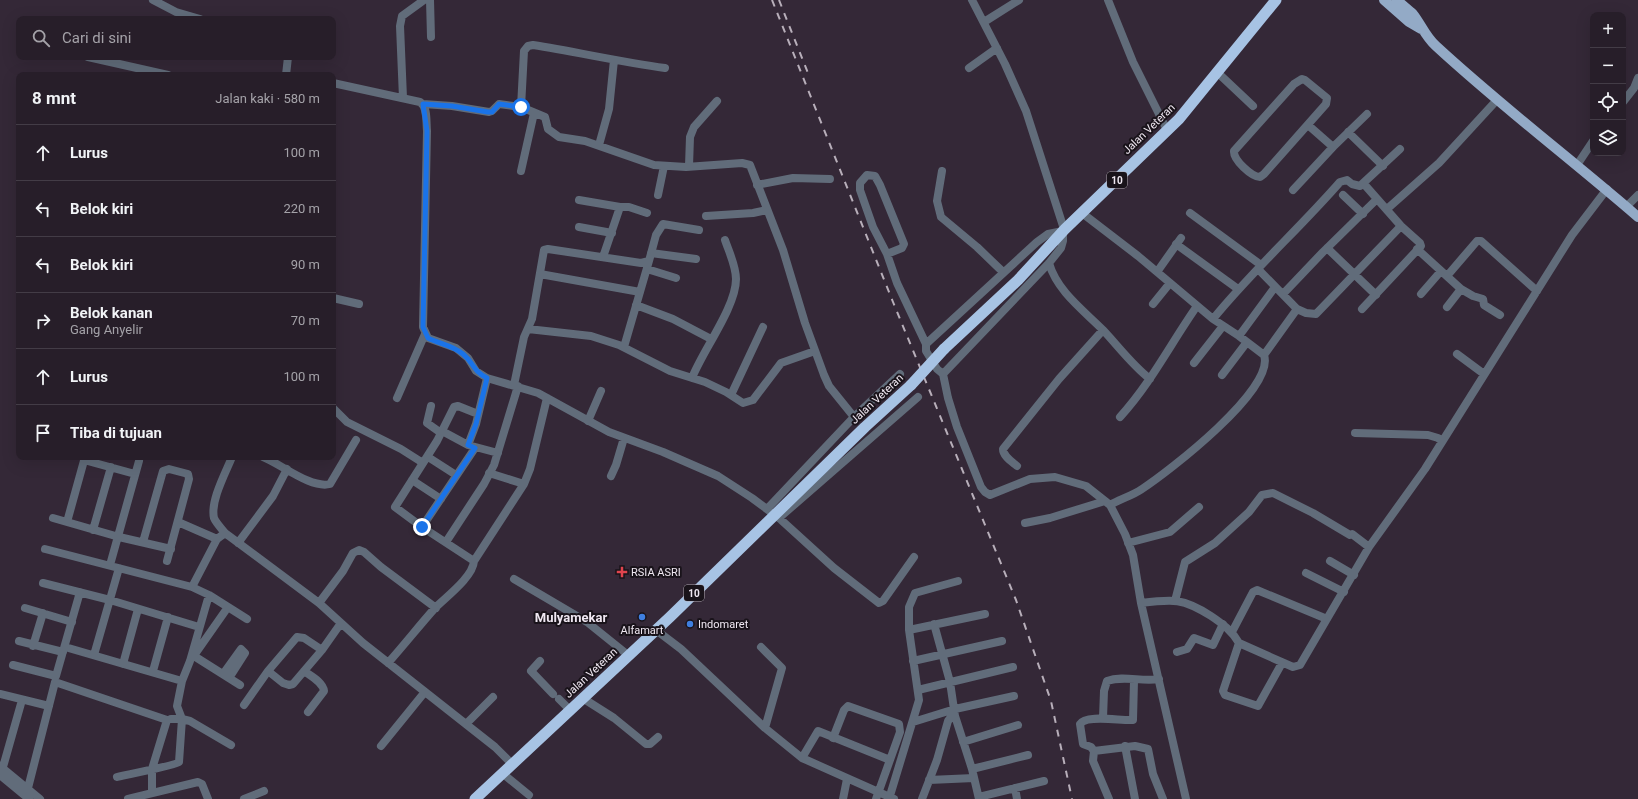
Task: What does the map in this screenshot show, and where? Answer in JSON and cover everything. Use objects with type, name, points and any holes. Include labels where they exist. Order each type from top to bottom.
[{"type":"highway","name":"Jalan Veteran","points":[[475,799],[570,710],[584,699],[773,514],[911,385],[944,349],[1018,280],[1063,231],[1188,109],[1276,0]]},
{"type":"main road","points":[[1384,0],[1409,22],[1421,29]]},
{"type":"main road","points":[[1397,0],[1413,15],[1421,29],[1433,44],[1496,101],[1607,189],[1638,217]]},
{"type":"street","points":[[153,0],[176,12],[190,16]]},
{"type":"street","points":[[403,98],[400,26],[402,16],[424,0]]},
{"type":"street","points":[[430,0],[431,37]]},
{"type":"street","points":[[943,374],[1049,263],[1061,248],[1063,241],[1063,226],[1026,112],[997,48],[972,0]]},
{"type":"street","points":[[984,22],[1019,0]]},
{"type":"street","points":[[1108,0],[1133,62],[1167,130]]},
{"type":"street","points":[[521,107],[524,51],[528,46],[568,50],[614,60],[665,68]]},
{"type":"street","points":[[969,68],[997,48]]},
{"type":"street","points":[[101,60],[155,72]]},
{"type":"street","points":[[286,72],[288,60]]},
{"type":"street","points":[[600,145],[609,109],[614,60]]},
{"type":"street","points":[[1218,73],[1253,106]]},
{"type":"street","points":[[1626,98],[1634,88],[1638,78]]},
{"type":"street","points":[[1302,79],[1326,98],[1324,108],[1308,125],[1260,177],[1255,176],[1234,156],[1234,151],[1294,84],[1302,79]]},
{"type":"street","points":[[336,84],[403,98],[423,104],[488,112],[492,112],[499,104],[521,107],[545,117],[548,130],[559,137],[578,139],[600,145],[620,154],[664,166],[746,163],[750,165],[759,184],[767,210],[783,250],[815,351],[829,386],[854,417]]},
{"type":"street","points":[[689,166],[690,137],[694,128],[717,101]]},
{"type":"street","points":[[1387,209],[1439,163],[1496,101]]},
{"type":"street","points":[[423,104],[427,131],[423,327],[425,334],[432,340],[456,348],[468,358],[476,371],[487,378],[516,386],[547,398],[588,421],[624,438],[663,452],[710,472],[773,514],[834,568],[878,603],[883,602],[914,557]]},
{"type":"street","points":[[521,172],[534,113]]},
{"type":"street","points":[[1293,190],[1333,147],[1367,114]]},
{"type":"street","points":[[1308,125],[1333,147]]},
{"type":"street","points":[[1348,132],[1383,166]]},
{"type":"street","points":[[1577,165],[1590,146]]},
{"type":"street","points":[[1213,319],[1238,288],[1300,227],[1340,182],[1347,180],[1356,186],[1364,184],[1400,149]]},
{"type":"street","points":[[658,195],[664,166]]},
{"type":"street","points":[[942,171],[937,201],[941,217],[977,246],[1003,272]]},
{"type":"street","points":[[887,254],[902,248],[904,244],[880,185],[875,176],[867,175],[860,183],[860,190],[873,227],[887,254],[897,283],[926,344],[926,351],[937,369],[943,374],[948,398],[957,427],[981,487],[990,495],[1030,480],[1055,477],[1081,484],[1107,503],[1128,543],[1133,555],[1141,603],[1186,799]]},
{"type":"street","points":[[759,184],[786,179],[830,178]]},
{"type":"street","points":[[1362,309],[1420,247],[1420,244],[1401,226],[1364,184]]},
{"type":"street","points":[[1141,603],[1175,601],[1192,605],[1232,632],[1239,643],[1293,667],[1300,665],[1370,547],[1425,469],[1576,230],[1607,189]]},
{"type":"street","points":[[1343,195],[1363,214]]},
{"type":"street","points":[[1626,207],[1638,195]]},
{"type":"street","points":[[1283,294],[1377,199]]},
{"type":"street","points":[[579,200],[620,207],[629,207],[647,213]]},
{"type":"street","points":[[603,257],[620,207]]},
{"type":"street","points":[[706,216],[753,213],[767,210]]},
{"type":"street","points":[[1082,213],[1170,282],[1213,319],[1264,355]]},
{"type":"street","points":[[1190,213],[1260,267],[1275,288],[1297,309],[1306,313],[1316,314],[1401,226]]},
{"type":"street","points":[[624,347],[656,235],[663,224],[699,230]]},
{"type":"street","points":[[579,227],[612,233]]},
{"type":"street","points":[[926,344],[1003,272],[1048,234],[1063,231]]},
{"type":"street","points":[[692,378],[731,301],[736,279],[732,260],[725,240]]},
{"type":"street","points":[[1157,272],[1179,241],[1238,288]]},
{"type":"street","points":[[1421,294],[1479,241],[1538,291]]},
{"type":"street","points":[[1327,248],[1376,295]]},
{"type":"street","points":[[1417,249],[1461,289],[1473,296],[1483,299],[1484,305],[1500,315]]},
{"type":"street","points":[[446,542],[489,473],[498,454],[516,386],[524,338],[532,319],[543,252],[546,250],[603,257],[630,263],[696,259]]},
{"type":"street","points":[[649,261],[676,278]]},
{"type":"street","points":[[1049,263],[1052,276],[1056,281],[1137,368],[1150,379]]},
{"type":"street","points":[[540,274],[640,292]]},
{"type":"street","points":[[1153,304],[1170,282]]},
{"type":"street","points":[[1239,336],[1275,288]]},
{"type":"street","points":[[1447,307],[1461,289]]},
{"type":"street","points":[[336,299],[359,304]]},
{"type":"street","points":[[636,305],[673,320],[711,339]]},
{"type":"street","points":[[1120,417],[1142,392],[1159,367],[1177,334],[1197,306]]},
{"type":"street","points":[[1025,523],[1107,503],[1137,492],[1160,477],[1222,424],[1245,399],[1264,369],[1264,355],[1297,309]]},
{"type":"street","points":[[1194,363],[1223,326]]},
{"type":"street","points":[[731,395],[763,327]]},
{"type":"street","points":[[528,330],[591,336],[624,347],[660,366],[731,395],[738,402],[747,403],[753,400],[781,363],[815,351]]},
{"type":"street","points":[[1017,466],[1006,457],[1003,449],[1059,379],[1103,330]]},
{"type":"street","points":[[397,398],[425,334]]},
{"type":"street","points":[[1222,375],[1247,342]]},
{"type":"street","points":[[1457,354],[1484,374]]},
{"type":"street","points":[[773,514],[854,417],[900,374]]},
{"type":"street","points":[[422,527],[456,475],[471,446],[487,378]]},
{"type":"street","points":[[588,421],[601,391]]},
{"type":"street","points":[[388,663],[436,608],[463,580],[474,565],[474,561],[524,484],[530,469],[547,398]]},
{"type":"street","points":[[773,514],[918,398]]},
{"type":"street","points":[[431,406],[427,422],[442,432],[471,446],[498,454]]},
{"type":"street","points":[[474,561],[422,527],[395,507],[442,432],[456,406],[478,414]]},
{"type":"street","points":[[336,411],[347,422],[456,475]]},
{"type":"street","points":[[1355,433],[1428,435],[1442,441]]},
{"type":"street","points":[[611,476],[624,438]]},
{"type":"street","points":[[269,460],[314,484],[325,486],[330,484],[356,440]]},
{"type":"street","points":[[67,522],[84,460]]},
{"type":"street","points":[[90,460],[111,468],[135,474]]},
{"type":"street","points":[[231,460],[216,498],[214,510],[214,519],[226,533],[319,603],[388,663],[495,747],[512,764]]},
{"type":"street","points":[[110,565],[139,461]]},
{"type":"street","points":[[93,530],[111,468]]},
{"type":"street","points":[[143,542],[164,471],[166,469],[188,474],[189,477],[167,561]]},
{"type":"street","points":[[238,543],[273,496],[287,469]]},
{"type":"street","points":[[489,473],[524,484]]},
{"type":"street","points":[[412,480],[441,499]]},
{"type":"street","points":[[1175,601],[1185,562],[1215,543],[1248,512],[1262,495],[1267,492],[1273,493],[1313,513],[1350,535],[1352,534],[1370,547]]},
{"type":"street","points":[[1128,543],[1170,532],[1199,507]]},
{"type":"street","points":[[53,518],[118,537],[171,549]]},
{"type":"street","points":[[178,522],[217,539]]},
{"type":"street","points":[[192,587],[217,539],[226,533]]},
{"type":"street","points":[[45,549],[192,587],[209,594],[247,619]]},
{"type":"street","points":[[319,603],[343,570],[353,553],[359,550],[364,552],[381,567],[436,608]]},
{"type":"street","points":[[1330,561],[1354,575]]},
{"type":"street","points":[[94,655],[119,568]]},
{"type":"street","points":[[1306,573],[1344,592]]},
{"type":"street","points":[[514,579],[588,622],[628,655]]},
{"type":"street","points":[[656,630],[681,649],[765,728],[802,758],[847,778],[877,796],[891,798],[919,700],[909,630],[908,612],[910,603],[915,593],[958,581]]},
{"type":"street","points":[[43,583],[110,600],[199,627]]},
{"type":"street","points":[[1232,632],[1253,592],[1257,590],[1327,619]]},
{"type":"street","points":[[13,664],[56,676],[80,592]]},
{"type":"street","points":[[192,659],[199,627],[209,594]]},
{"type":"street","points":[[117,777],[175,765],[179,762],[182,719],[176,706],[182,681],[192,659],[228,606]]},
{"type":"street","points":[[25,608],[72,622]]},
{"type":"street","points":[[123,664],[138,609]]},
{"type":"street","points":[[34,646],[43,613]]},
{"type":"street","points":[[909,630],[985,614]]},
{"type":"street","points":[[153,671],[168,617]]},
{"type":"street","points":[[268,671],[283,683],[289,685],[293,684],[322,650],[341,623]]},
{"type":"street","points":[[934,624],[950,682],[955,713],[979,798],[1044,781]]},
{"type":"street","points":[[1177,652],[1187,649],[1193,638],[1213,645],[1222,624]]},
{"type":"street","points":[[244,705],[268,671],[297,637],[304,638],[322,650]]},
{"type":"street","points":[[18,641],[34,646],[64,649],[94,655],[153,671],[182,681]]},
{"type":"street","points":[[913,661],[1002,641]]},
{"type":"street","points":[[1239,643],[1223,691],[1225,695],[1258,705],[1282,663]]},
{"type":"street","points":[[760,647],[782,668],[765,728]]},
{"type":"street","points":[[192,659],[226,676],[240,685]]},
{"type":"street","points":[[540,661],[532,668],[531,671],[570,710]]},
{"type":"street","points":[[918,690],[1013,667]]},
{"type":"street","points":[[304,671],[321,684],[324,689],[308,712]]},
{"type":"street","points":[[1103,718],[1104,691],[1107,681],[1113,679],[1134,681],[1159,679]]},
{"type":"street","points":[[1109,799],[1093,761],[1094,751],[1092,747],[1082,744],[1080,724],[1084,720],[1103,718],[1133,720],[1134,681]]},
{"type":"street","points":[[28,788],[54,682],[167,720],[152,769],[152,792]]},
{"type":"street","points":[[381,746],[424,692]]},
{"type":"street","points":[[0,694],[49,706]]},
{"type":"street","points":[[913,722],[955,713],[1014,696]]},
{"type":"street","points":[[466,724],[493,698]]},
{"type":"street","points":[[584,699],[614,718],[646,744],[650,744],[658,737]]},
{"type":"street","points":[[1,769],[22,700]]},
{"type":"street","points":[[833,738],[844,710],[848,706],[900,724],[900,732],[877,796]]},
{"type":"street","points":[[922,799],[928,780],[937,760],[948,721],[955,713]]},
{"type":"street","points":[[171,719],[190,721],[231,745]]},
{"type":"street","points":[[963,742],[1018,725]]},
{"type":"street","points":[[802,758],[817,732],[822,732],[833,738],[890,760]]},
{"type":"street","points":[[1094,751],[1125,746],[1135,746],[1148,749],[1153,774],[1163,799]]},
{"type":"street","points":[[1125,746],[1135,799]]},
{"type":"street","points":[[972,769],[1028,754]]},
{"type":"street","points":[[1,769],[28,788],[40,799]]},
{"type":"street","points":[[1,769],[29,799]]},
{"type":"street","points":[[502,773],[529,795]]},
{"type":"street","points":[[844,799],[847,778]]},
{"type":"street","points":[[928,780],[974,778]]},
{"type":"street","points":[[128,799],[198,782],[202,784],[208,799]]},
{"type":"street","points":[[1015,788],[1017,799]]},
{"type":"street","points":[[244,799],[264,792]]},
{"type":"railway","points":[[772,0],[893,302],[1016,600],[1051,701],[1072,799]]},
{"type":"railway","points":[[779,0],[808,73]]},
{"type":"place","name":"RSIA ASRI","points":[[622,572]]},
{"type":"place","name":"Alfamart","points":[[642,617]]},
{"type":"place","name":"Indomaret","points":[[690,624]]},
{"type":"district","name":"Mulyamekar","points":[[571,617]]},
{"type":"route","points":[[422,527],[475,448],[468,445],[476,424],[487,378],[476,371],[468,358],[456,348],[428,338],[423,327],[427,131],[425,109],[423,104],[462,107],[484,112],[492,112],[496,106],[503,103],[521,107]]}]
